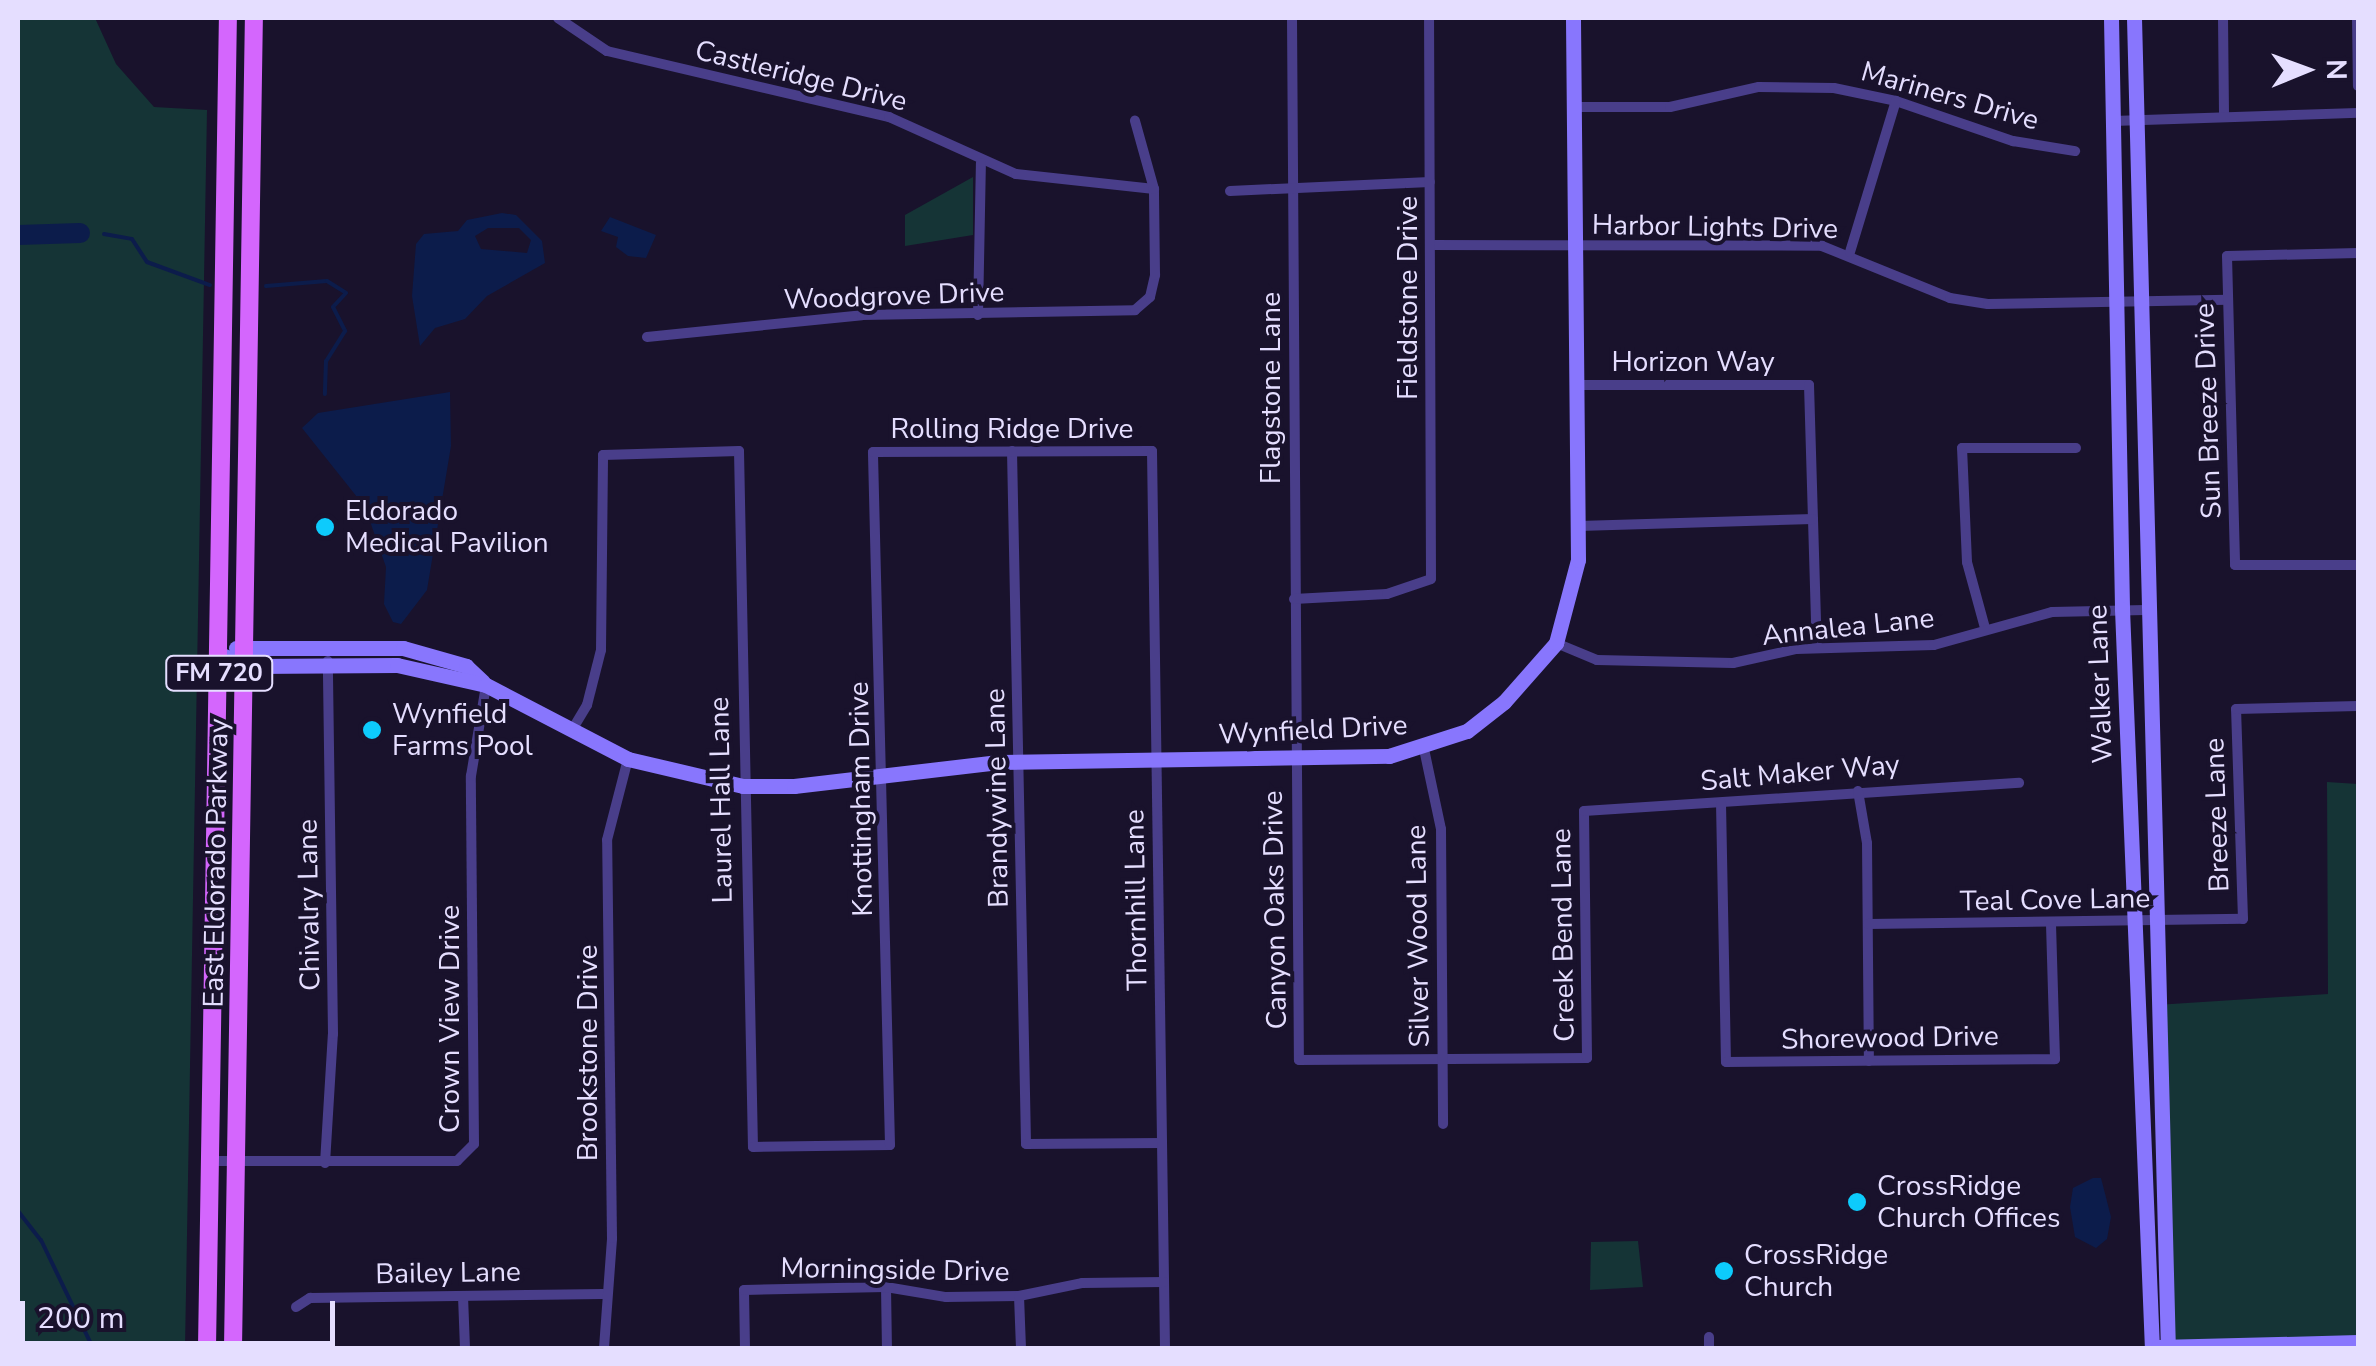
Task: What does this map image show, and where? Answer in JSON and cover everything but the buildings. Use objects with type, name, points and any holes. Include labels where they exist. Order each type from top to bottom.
[{"type":"main road","name":"East Eldorado Parkway","points":[[207,1339],[228,18]]},
{"type":"main road","name":"East Eldorado Parkway","points":[[233,1348],[254,18]]},
{"type":"street","name":"Castleridge Drive","points":[[558,18],[607,51],[889,117],[981,163],[1016,174],[1154,190]]},
{"type":"street","name":"Flagstone Lane","points":[[1292,18],[1295,759]]},
{"type":"street","name":"Fieldstone Drive","points":[[1294,599],[1386,594],[1431,579],[1430,18]]},
{"type":"street","name":"Wynfield Drive","points":[[220,654],[247,644],[403,648],[450,660],[486,685],[628,759],[742,786],[1018,762],[1295,759],[1424,749],[1466,730],[1504,702],[1556,642],[1572,598],[1578,526],[1574,18]]},
{"type":"street","name":"Walker Lane","points":[[2112,18],[2123,120],[2135,609],[2148,705],[2140,1143],[2160,1348]]},
{"type":"street","name":"Walker Lane","points":[[2134,18],[2115,203],[2142,400],[2130,825],[2156,1004],[2160,1348]]},
{"type":"street","points":[[2223,18],[2224,118]]},
{"type":"street","points":[[2357,18],[2358,86]]},
{"type":"street","name":"Mariners Drive","points":[[1574,108],[1670,107],[1786,86],[1896,101],[2013,141],[2075,152]]},
{"type":"street","points":[[1850,252],[1896,101]]},
{"type":"street","points":[[2123,120],[2358,113]]},
{"type":"street","points":[[1135,121],[1154,190]]},
{"type":"street","points":[[978,315],[981,163]]},
{"type":"street","points":[[1230,190],[1292,191],[1430,182]]},
{"type":"street","name":"Woodgrove Drive","points":[[647,338],[807,318],[1111,314],[1141,307],[1154,284],[1154,190]]},
{"type":"street","name":"Harbor Lights Drive","points":[[1430,245],[1822,246],[1850,252],[1950,298],[2129,303],[2228,300]]},
{"type":"street","name":"Sun Breeze Drive","points":[[2358,253],[2227,256],[2236,566],[2358,565]]},
{"type":"street","name":"Horizon Way","points":[[1577,385],[1809,385],[1813,519]]},
{"type":"street","points":[[1984,628],[1967,562],[1962,448],[2076,448]]},
{"type":"street","name":"Laurel Hall Lane","points":[[572,730],[587,705],[601,650],[603,455],[739,451],[742,786],[753,1147]]},
{"type":"street","name":"Rolling Ridge Drive","points":[[873,452],[1152,451]]},
{"type":"street","name":"Thornhill Lane","points":[[1152,451],[1164,1348]]},
{"type":"street","name":"Knottingham Drive","points":[[753,1147],[890,1145],[884,774],[873,452]]},
{"type":"street","name":"Brandywine Lane","points":[[1012,452],[1026,1144],[1162,1143]]},
{"type":"street","points":[[1578,526],[1813,519],[1816,648]]},
{"type":"street","name":"Annalea Lane","points":[[1556,642],[1597,660],[1733,663],[1816,648],[1934,644],[2052,612],[2135,609]]},
{"type":"street","name":"Chivalry Lane","points":[[325,1163],[333,1034],[329,645]]},
{"type":"street","name":"Wynfield Drive","points":[[220,654],[246,666],[397,665],[486,685]]},
{"type":"street","name":"Crown View Drive","points":[[211,1160],[457,1161],[474,1144],[471,776],[486,685]]},
{"type":"street","name":"Breeze Lane","points":[[2243,919],[2236,708],[2358,706]]},
{"type":"street","name":"Silver Wood Lane","points":[[1424,749],[1441,829],[1443,1124]]},
{"type":"street","name":"Brookstone Drive","points":[[604,1348],[603,1294],[612,1238],[606,840],[628,759]]},
{"type":"street","name":"Canyon Oaks Drive","points":[[1295,759],[1299,1060],[1443,1059]]},
{"type":"street","name":"Salt Maker Way","points":[[1584,811],[2019,783]]},
{"type":"street","points":[[1858,791],[1868,924],[1869,1060]]},
{"type":"street","name":"Shorewood Drive","points":[[1720,803],[1726,1062],[2054,1058],[2052,922]]},
{"type":"street","name":"Creek Bend Lane","points":[[1443,1059],[1587,1058],[1584,811]]},
{"type":"street","name":"Teal Cove Lane","points":[[1868,924],[2243,919]]},
{"type":"street","points":[[2140,1143],[2158,1143]]},
{"type":"street","name":"Morningside Drive","points":[[746,1348],[744,1290],[886,1287],[946,1298],[1019,1296],[1082,1283],[1164,1282]]},
{"type":"street","points":[[886,1287],[887,1348]]},
{"type":"street","name":"Bailey Lane","points":[[296,1307],[310,1298],[603,1294]]},
{"type":"street","points":[[464,1296],[465,1348]]},
{"type":"street","points":[[1019,1296],[1021,1348]]},
{"type":"street","points":[[2160,1348],[2358,1342]]},
{"type":"green space","points":[[18,18],[95,18],[116,64],[154,107],[207,110],[185,1348],[18,1348]]},
{"type":"green space","points":[[973,177],[973,235],[905,246],[905,215]]},
{"type":"green space","points":[[2327,782],[2358,784],[2358,1339],[2168,1347],[2156,1005],[2328,994]]},
{"type":"green space","points":[[1638,1241],[1643,1287],[1590,1290],[1591,1242]]},
{"type":"water","points":[[502,213],[516,215],[542,241],[545,263],[487,296],[465,319],[435,328],[420,346],[412,296],[416,244],[424,234],[458,231],[467,220]],"holes":[[[488,228],[519,228],[531,240],[527,253],[481,249],[475,236]]]},
{"type":"water","points":[[610,217],[656,235],[646,258],[628,256],[616,247],[618,237],[601,231]]},
{"type":"water","points":[[450,392],[451,446],[427,590],[401,624],[393,622],[384,604],[386,567],[365,507],[302,428],[318,413]]},
{"type":"water","points":[[2101,1178],[2111,1217],[2107,1239],[2096,1248],[2075,1237],[2070,1207],[2073,1188]]},
{"type":"waterway","points":[[18,235],[80,233]]},
{"type":"waterway","points":[[104,234],[132,239],[147,262],[210,285]]},
{"type":"waterway","points":[[266,286],[327,281],[346,293],[333,307],[345,331],[326,361],[325,394]]},
{"type":"waterway","points":[[18,1211],[41,1240],[93,1348]]},
{"type":"place","name":"Eldorado Medical Pavilion","points":[[325,527]]},
{"type":"place","name":"Wynfield Farms Pool","points":[[372,730]]},
{"type":"place","name":"CrossRidge Church Offices","points":[[1857,1202]]},
{"type":"place","name":"CrossRidge Church","points":[[1724,1271]]}]
